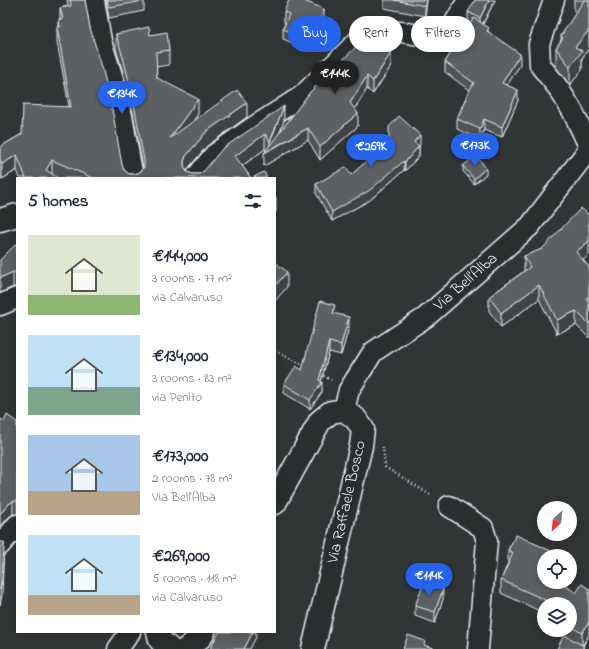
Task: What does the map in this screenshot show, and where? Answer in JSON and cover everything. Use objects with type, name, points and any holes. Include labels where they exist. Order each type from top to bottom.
[{"type":"street","points":[[94,0],[100,41],[113,79],[122,116],[133,177]]},
{"type":"street","points":[[196,177],[214,155],[302,96],[363,36],[402,32],[435,38],[451,29],[468,0]]},
{"type":"street","points":[[554,0],[539,44],[540,65],[559,89],[573,112],[589,148]]},
{"type":"street","name":"Via Bell'Alba","points":[[351,398],[373,352],[426,317],[530,226],[589,148]]},
{"type":"street","points":[[0,220],[16,215]]},
{"type":"street","points":[[0,305],[16,298]]},
{"type":"street","points":[[276,501],[320,421],[351,398]]},
{"type":"street","name":"Via Raffaele Bosco","points":[[313,649],[361,446],[363,429],[355,418],[351,398]]},
{"type":"street","points":[[449,506],[483,528],[486,541],[478,649]]},
{"type":"street","points":[[0,545],[16,526]]},
{"type":"street","points":[[118,649],[129,633]]},
{"type":"street","points":[[158,633],[160,640],[170,649]]},
{"type":"street","points":[[186,649],[203,633]]},
{"type":"path","points":[[276,352],[309,368]]},
{"type":"path","points":[[316,372],[351,398]]},
{"type":"path","points":[[383,440],[386,467],[449,506]]},
{"type":"building","points":[[70,0],[85,0],[90,28],[111,103],[124,170],[129,174],[140,172],[144,167],[144,161],[133,98],[116,34],[149,27],[150,35],[167,32],[169,50],[156,52],[157,78],[198,99],[170,138],[237,90],[247,103],[207,131],[186,156],[184,167],[187,172],[199,174],[204,171],[222,149],[284,106],[270,142],[265,134],[235,156],[250,177],[91,177],[52,160],[46,170],[56,177],[26,177],[17,155],[2,164],[0,160],[0,147],[22,134],[23,105],[71,107],[57,27],[60,27],[59,19],[63,19],[60,8],[71,6]]},
{"type":"building","points":[[107,0],[144,0],[144,1],[109,7]]},
{"type":"building","points":[[289,0],[302,0],[324,9],[321,16],[288,16],[289,14],[284,12]]},
{"type":"building","points":[[394,0],[426,0],[425,6]]},
{"type":"building","points":[[475,0],[489,0],[480,18],[468,12]]},
{"type":"building","points":[[584,0],[589,0],[589,30],[575,47],[582,51],[570,67],[556,48],[563,38],[561,36]]},
{"type":"building","points":[[288,16],[288,31],[283,29]]},
{"type":"building","points":[[475,19],[489,28],[487,31],[520,54],[502,83],[518,90],[502,127],[484,119],[480,129],[457,119],[474,83],[445,62],[452,52],[475,52]]},
{"type":"building","points":[[351,52],[391,53],[373,81],[367,76],[350,103],[358,113],[320,147],[308,128],[264,153],[311,91]]},
{"type":"building","points":[[399,116],[420,135],[414,142],[419,146],[405,162],[404,161],[370,190],[332,212],[316,184],[346,167],[351,175],[369,159],[370,160],[389,144],[389,127]]},
{"type":"building","points":[[476,155],[486,168],[474,179],[463,166]]},
{"type":"building","points":[[264,172],[266,177],[254,177]]},
{"type":"building","points":[[581,208],[589,215],[589,241],[576,252],[589,267],[589,297],[586,298],[589,303],[589,324],[576,311],[557,320],[539,285],[501,313],[489,297],[530,267],[524,256],[542,249]]},
{"type":"building","points":[[16,244],[16,272],[0,278],[0,260]]},
{"type":"building","points":[[276,263],[287,272],[276,285]]},
{"type":"building","points":[[320,301],[335,305],[333,313],[349,317],[341,345],[329,342],[319,380],[322,382],[310,400],[284,384],[296,366],[302,370]]},
{"type":"building","points":[[7,415],[16,421],[16,501],[9,504],[0,514],[0,419],[4,421]]},
{"type":"building","points":[[516,535],[547,549],[537,549],[537,589],[570,589],[576,593],[582,584],[589,589],[589,622],[582,633],[577,630],[577,597],[539,597],[501,580],[513,553],[508,550]]},
{"type":"building","points":[[0,542],[4,542],[2,581],[0,590]]},
{"type":"building","points":[[424,582],[443,589],[435,612],[415,606]]},
{"type":"building","points":[[218,633],[252,633],[244,649],[210,649]]},
{"type":"building","points":[[408,635],[425,641],[424,645],[436,649],[403,649]]},
{"type":"building","points":[[563,637],[568,637],[584,646],[582,649],[557,649]]}]
